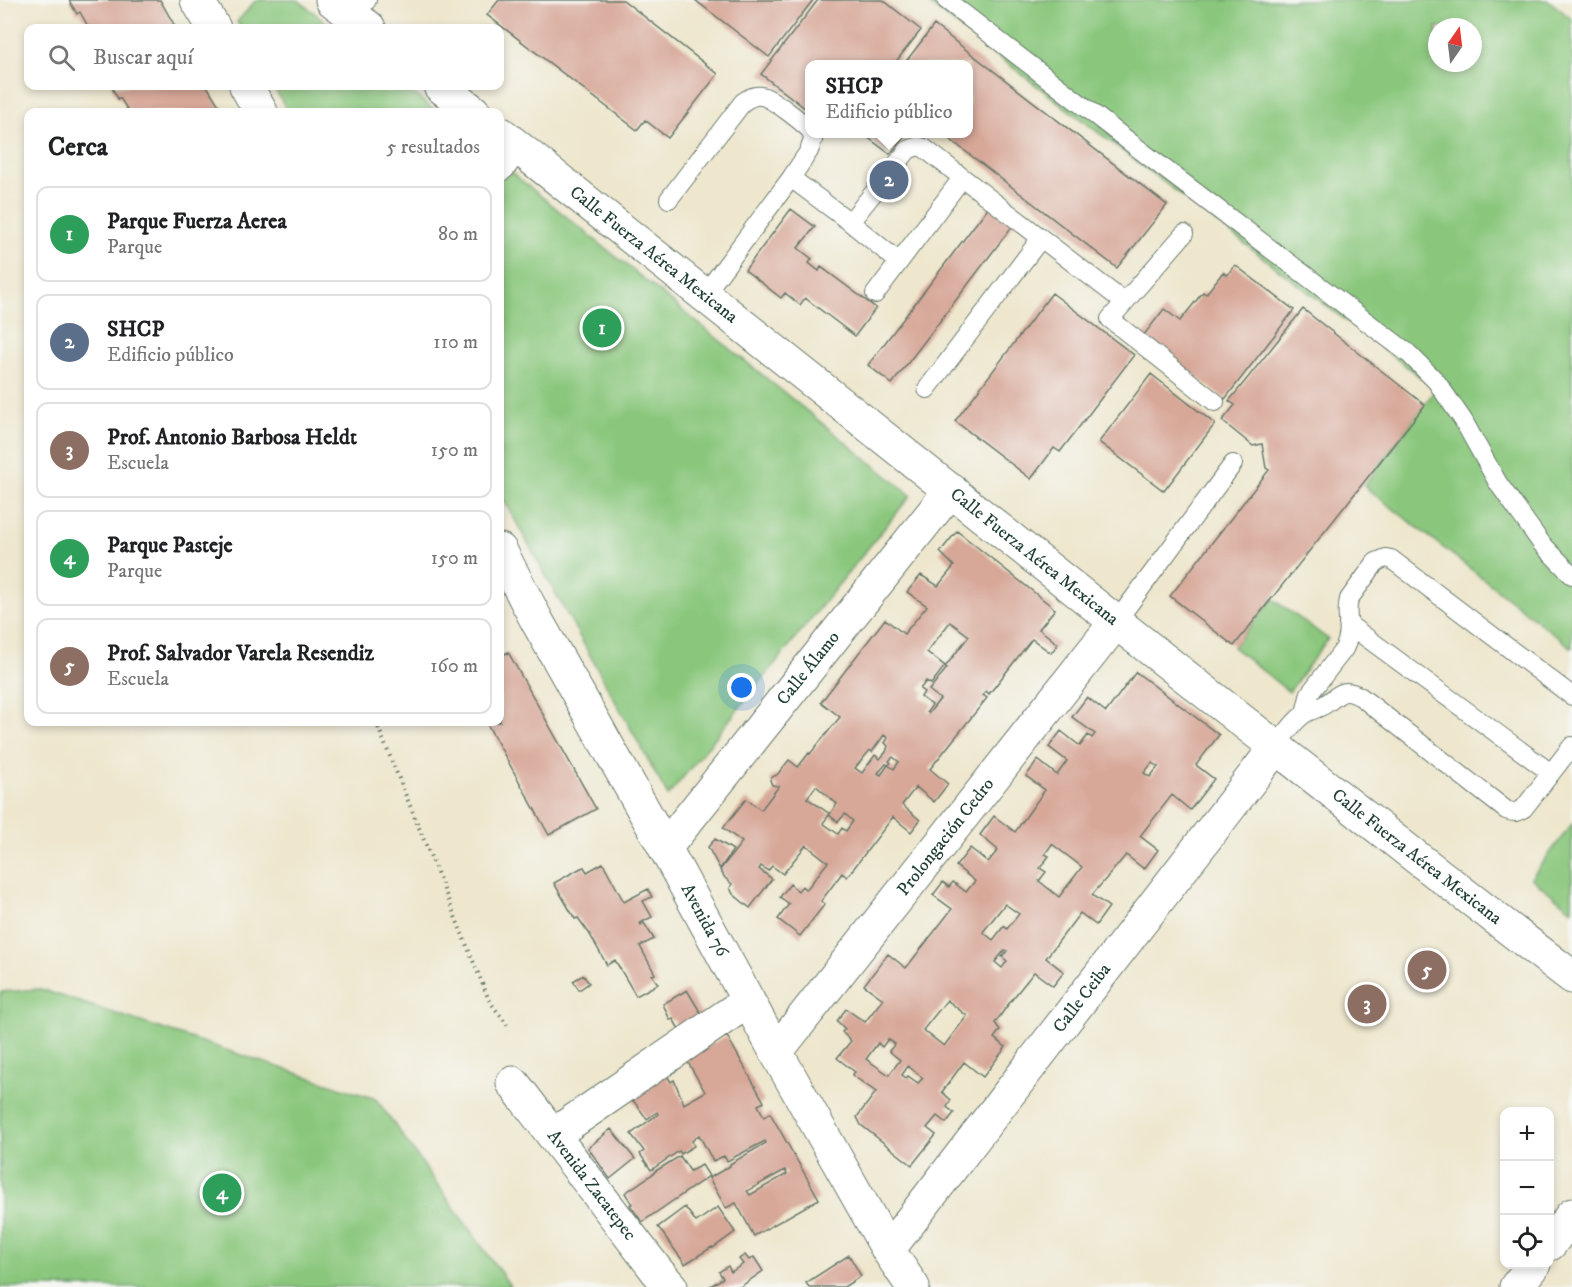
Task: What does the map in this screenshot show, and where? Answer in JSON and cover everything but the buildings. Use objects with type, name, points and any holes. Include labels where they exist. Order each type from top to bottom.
[{"type":"street","points":[[197,0],[212,24]]},
{"type":"street","points":[[248,90],[259,108]]},
{"type":"street","points":[[445,90],[469,108]]},
{"type":"street","name":"Calle Fuerza Aérea Mexicana","points":[[504,147],[704,295],[1116,622],[1572,977]]},
{"type":"street","name":"Calle Álamo","points":[[664,848],[951,490]]},
{"type":"street","name":"Avenida 76","points":[[504,558],[776,1052],[888,1250],[912,1287]]},
{"type":"street","name":"Prolongación Cedro","points":[[776,1052],[1116,622]]},
{"type":"street","name":"Calle Ceiba","points":[[888,1250],[1276,747]]},
{"type":"street","points":[[553,1136],[748,1001]]},
{"type":"street","name":"Avenida Zacatepec","points":[[513,1083],[671,1287]]},
{"type":"street","points":[[1554,1239],[1572,1215]]},
{"type":"street","points":[[1516,1287],[1530,1269]]},
{"type":"lane","points":[[946,0],[1408,353],[1436,381],[1463,420],[1498,483],[1542,544],[1572,575]]},
{"type":"lane","points":[[669,199],[743,102],[749,98],[755,96],[768,98],[805,127]]},
{"type":"lane","points":[[704,295],[791,178],[809,151],[812,138]]},
{"type":"lane","points":[[850,222],[908,150],[918,146],[924,148],[1124,302]]},
{"type":"lane","points":[[791,178],[899,262]]},
{"type":"lane","points":[[875,294],[962,178]]},
{"type":"lane","points":[[1184,234],[1110,319],[1215,402]]},
{"type":"lane","points":[[927,389],[1041,238]]},
{"type":"lane","points":[[1116,622],[1233,464]]},
{"type":"lane","points":[[1305,713],[1310,693],[1347,642],[1349,599],[1376,562],[1386,558],[1391,559],[1572,696]]},
{"type":"lane","points":[[1348,624],[1551,773]]},
{"type":"lane","points":[[1276,747],[1294,723],[1305,713],[1323,706],[1344,691],[1352,692],[1512,813],[1524,808],[1572,746]]},
{"type":"path","points":[[378,726],[489,1000],[507,1025]]},
{"type":"green space","points":[[256,0],[298,0],[328,24],[238,24],[237,22]]},
{"type":"green space","points":[[924,0],[1548,0],[1572,19],[1572,648],[1364,486],[1436,389]]},
{"type":"green space","points":[[275,90],[409,90],[432,108],[286,108]]},
{"type":"green space","points":[[504,166],[911,495],[668,796],[504,500]]},
{"type":"green space","points":[[1273,599],[1328,639],[1289,692],[1233,647]]},
{"type":"green space","points":[[1572,824],[1572,910],[1531,878]]},
{"type":"green space","points":[[40,989],[376,1099],[511,1287],[0,1287],[0,992]]},
{"type":"place","name":"SHCP","points":[[889,180]]},
{"type":"place","name":"Parque Fuerza Aerea","points":[[602,328]]},
{"type":"place","name":"Prof. Salvador Varela Resendiz","points":[[1427,970]]},
{"type":"place","name":"Prof. Antonio Barbosa Heldt","points":[[1367,1004]]},
{"type":"place","name":"Parque Pasteje","points":[[222,1193]]}]
